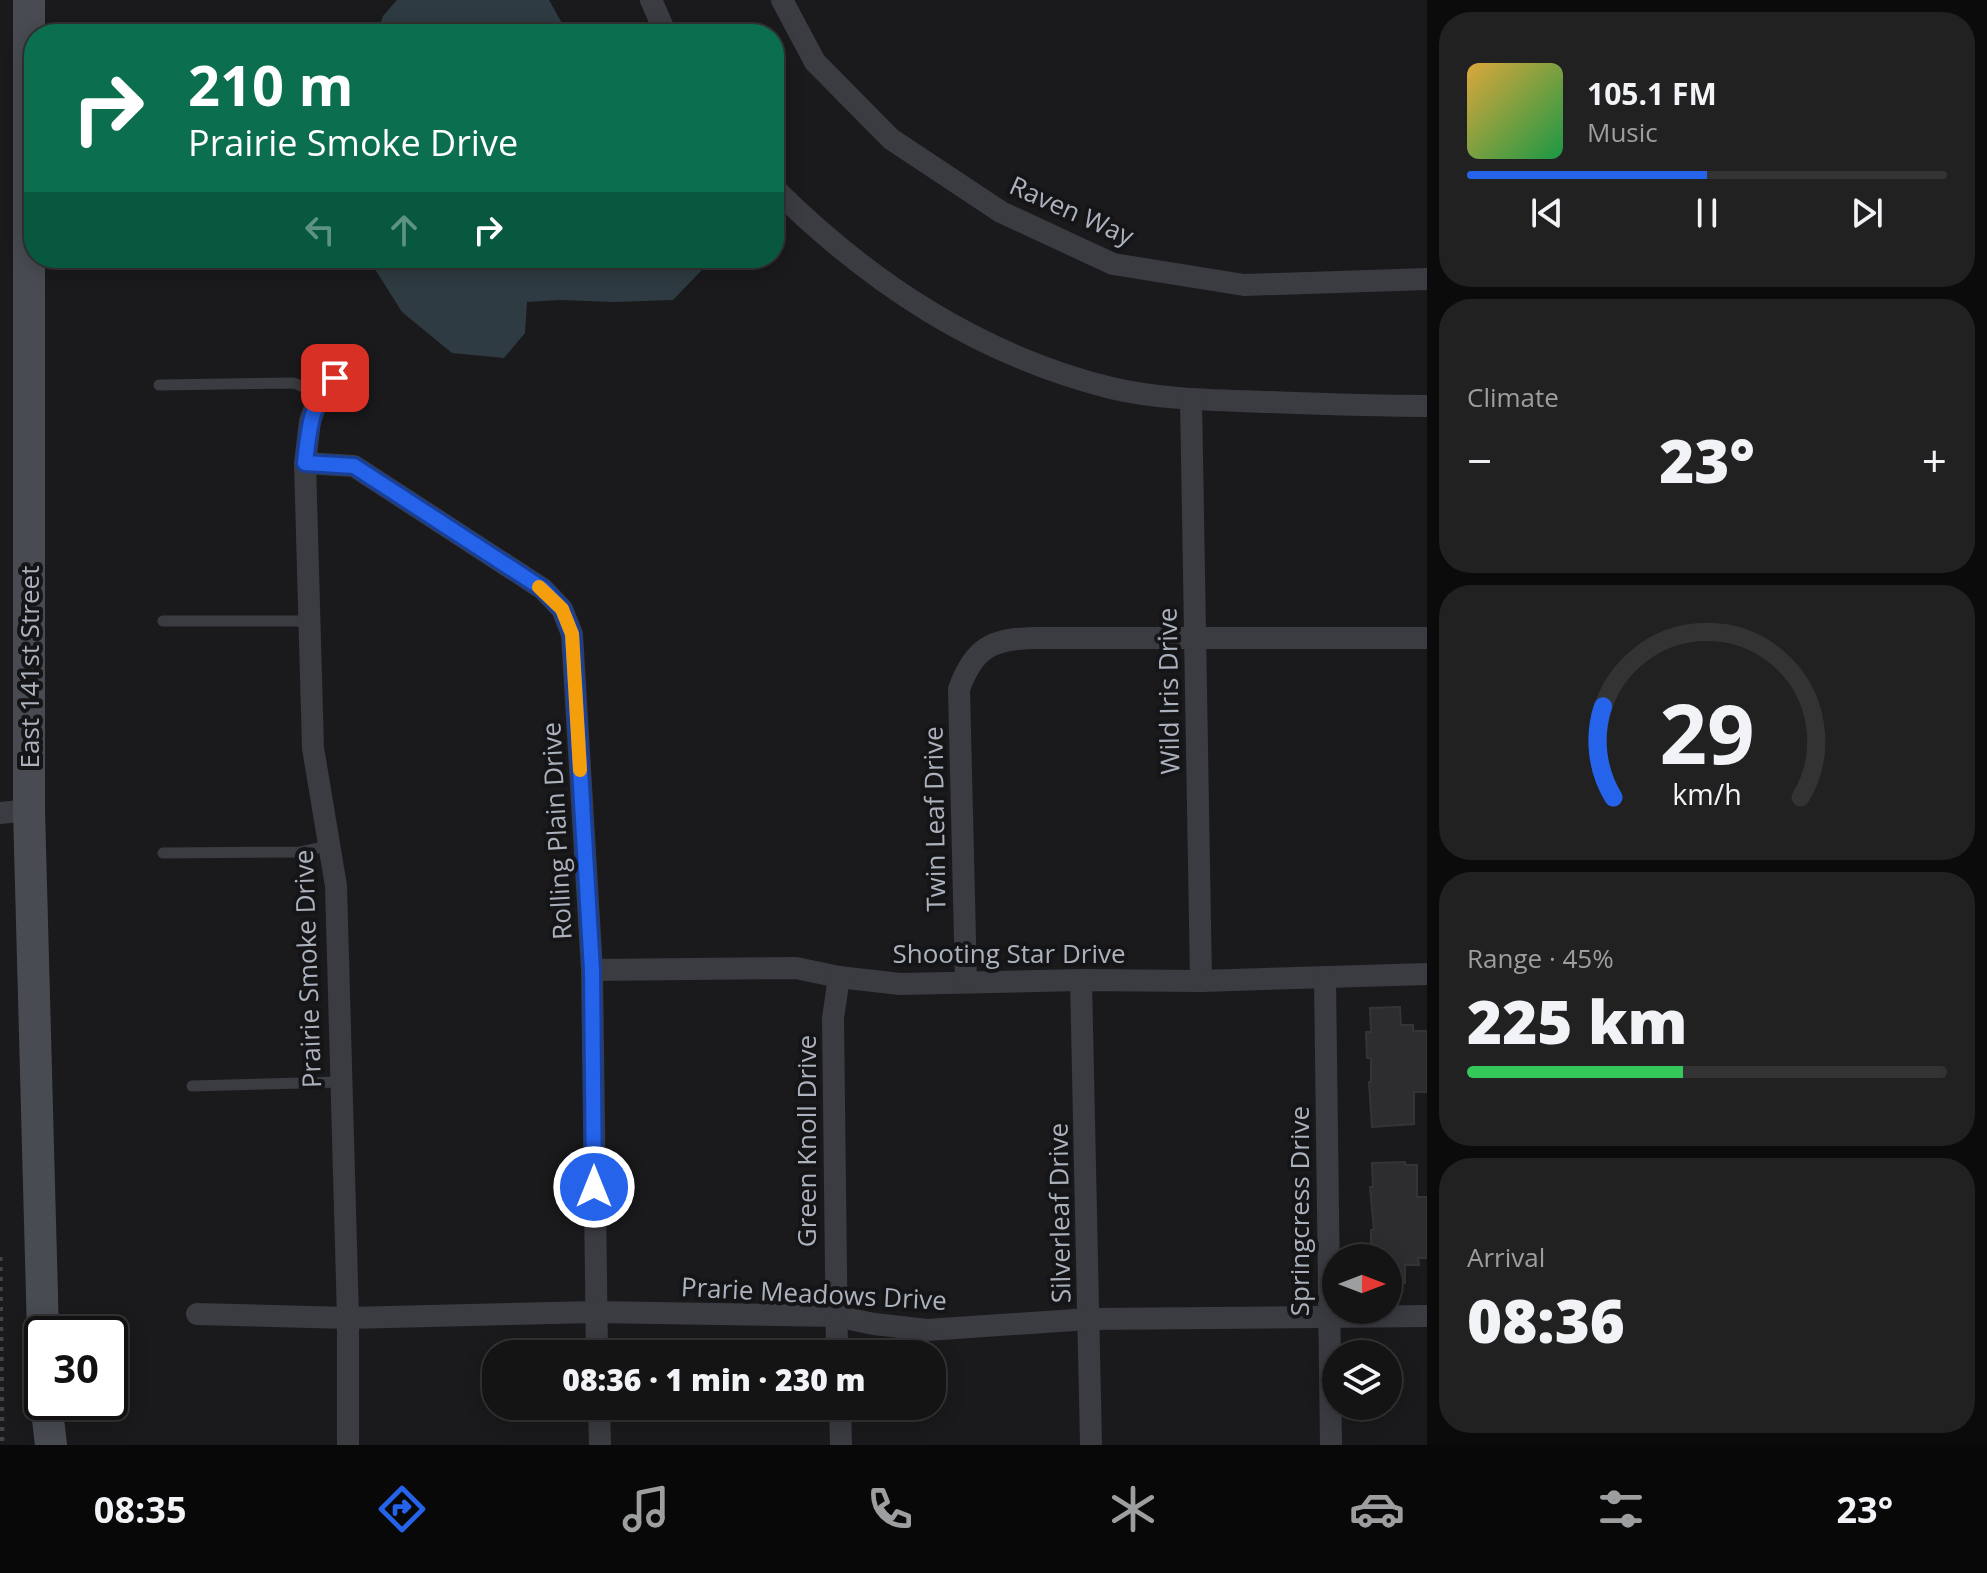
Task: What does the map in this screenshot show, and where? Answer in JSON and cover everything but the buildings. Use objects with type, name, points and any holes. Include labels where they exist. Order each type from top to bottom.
[{"type":"street","name":"East 141st Street","points":[[29,0],[29,24]]},
{"type":"street","points":[[651,0],[662,24]]},
{"type":"street","name":"Raven Way","points":[[782,0],[815,62],[891,139],[1001,212],[1113,264],[1244,285],[1427,279]]},
{"type":"street","points":[[784,197],[836,245],[893,290],[937,318],[1040,365],[1112,388],[1191,399],[1427,406]]},
{"type":"street","name":"East 141st Street","points":[[24,268],[14,811],[42,1316]]},
{"type":"street","name":"Prairie Smoke Drive","points":[[348,1445],[348,1318],[336,886],[313,748],[305,463],[310,421],[320,394],[350,361]]},
{"type":"street","name":"Wild Iris Drive","points":[[1191,399],[1201,981]]},
{"type":"street","name":"Rolling Plain Drive","points":[[305,463],[354,466],[543,589],[562,609],[572,634],[592,970],[596,1340]]},
{"type":"street","points":[[1195,639],[1427,638]]},
{"type":"street","name":"Twin Leaf Drive","points":[[966,981],[959,689],[973,660],[1004,639],[1195,639]]},
{"type":"street","name":"Shooting Star Drive","points":[[592,970],[796,968],[900,984],[1201,981],[1427,974]]},
{"type":"street","name":"Green Knoll Drive","points":[[836,1340],[833,1018],[839,977]]},
{"type":"street","name":"Springcress Drive","points":[[1325,977],[1327,1244]]},
{"type":"street","name":"Silverleaf Drive","points":[[1081,980],[1091,1445]]},
{"type":"street","name":"Prarie Meadows Drive","points":[[197,1314],[348,1318],[595,1312],[835,1316],[927,1330],[1089,1319],[1322,1317]]},
{"type":"street","name":"Prarie Meadows Drive","points":[[1402,1316],[1427,1316]]},
{"type":"street","name":"Springcress Drive","points":[[1327,1324],[1331,1445]]},
{"type":"street","points":[[48,1420],[51,1445]]},
{"type":"street","points":[[599,1420],[600,1445]]},
{"type":"street","points":[[840,1420],[841,1445]]},
{"type":"lane","points":[[159,385],[294,383],[320,394]]},
{"type":"lane","points":[[163,621],[308,621]]},
{"type":"lane","points":[[163,853],[300,852],[331,845]]},
{"type":"lane","points":[[192,1086],[340,1082]]},
{"type":"path","points":[[0,1257],[2,1445]]},
{"type":"shaded area","points":[[397,0],[549,0],[562,24],[380,24]]},
{"type":"shaded area","points":[[374,268],[701,268],[701,271],[673,300],[527,302],[525,333],[504,358],[452,353],[402,312]]},
{"type":"slow traffic","points":[[539,587],[562,609],[572,634],[580,770]]},
{"type":"route","points":[[335,378],[320,394],[310,421],[305,463],[354,466],[543,589],[562,609],[572,634],[592,970],[594,1187]]}]
